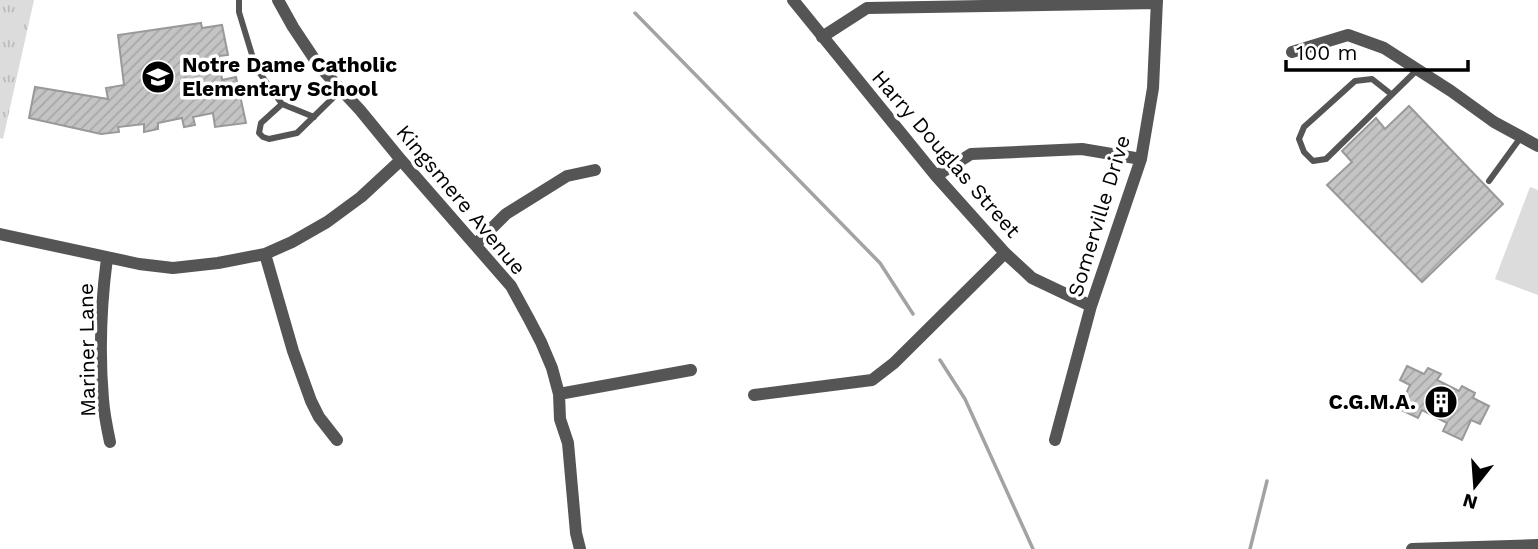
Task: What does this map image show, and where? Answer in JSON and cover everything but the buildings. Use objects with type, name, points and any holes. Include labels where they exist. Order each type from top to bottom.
[{"type":"street","name":"Kingsmere Avenue","points":[[278,0],[319,66],[512,286],[541,342],[559,394],[560,419],[568,443],[576,533],[580,549]]},
{"type":"street","name":"Harry Douglas Street","points":[[793,0],[936,176],[1005,253],[1032,278],[1091,306]]},
{"type":"street","points":[[822,37],[867,8],[1157,2]]},
{"type":"street","name":"Somerville Drive","points":[[1055,440],[1091,306],[1141,159],[1153,88],[1157,2]]},
{"type":"street","points":[[1292,51],[1348,35],[1384,48],[1494,122],[1538,146]]},
{"type":"street","points":[[936,176],[971,153],[1082,149],[1141,159]]},
{"type":"street","points":[[0,234],[139,264],[173,268],[218,263],[265,254],[327,222],[361,197],[401,160]]},
{"type":"street","points":[[475,244],[506,214],[567,176],[595,170]]},
{"type":"street","points":[[754,395],[872,380],[894,363],[1005,253]]},
{"type":"street","points":[[265,254],[293,351],[311,401],[319,417],[337,440]]},
{"type":"street","name":"Mariner Lane","points":[[107,258],[102,296],[102,362],[103,400],[110,442]]},
{"type":"street","points":[[559,394],[691,370]]},
{"type":"street","name":"Kingsmere Avenue","points":[[571,549],[576,533]]},
{"type":"street","points":[[1412,549],[1538,545]]},
{"type":"lane","points":[[239,0],[239,12],[256,68],[282,104],[314,117]]},
{"type":"lane","points":[[1391,94],[1372,79],[1355,81],[1304,127],[1299,139],[1304,152],[1313,160],[1326,159],[1418,69]]},
{"type":"lane","points":[[282,104],[261,123],[259,133],[263,137],[269,139],[297,134],[341,90]]},
{"type":"lane","points":[[1489,181],[1521,137]]},
{"type":"green space","points":[[0,0],[34,0],[3,139],[0,138]]},
{"type":"green space","points":[[1530,187],[1538,190],[1538,295],[1495,279]]},
{"type":"waterway","points":[[635,13],[880,263],[913,314]]},
{"type":"waterway","points":[[940,360],[965,399],[1033,549]]},
{"type":"waterway","points":[[1250,549],[1267,481]]},
{"type":"place","name":"Notre Dame Catholic Elementary School","points":[[158,77]]},
{"type":"place","name":"C.G.M.A.","points":[[1441,402]]}]
